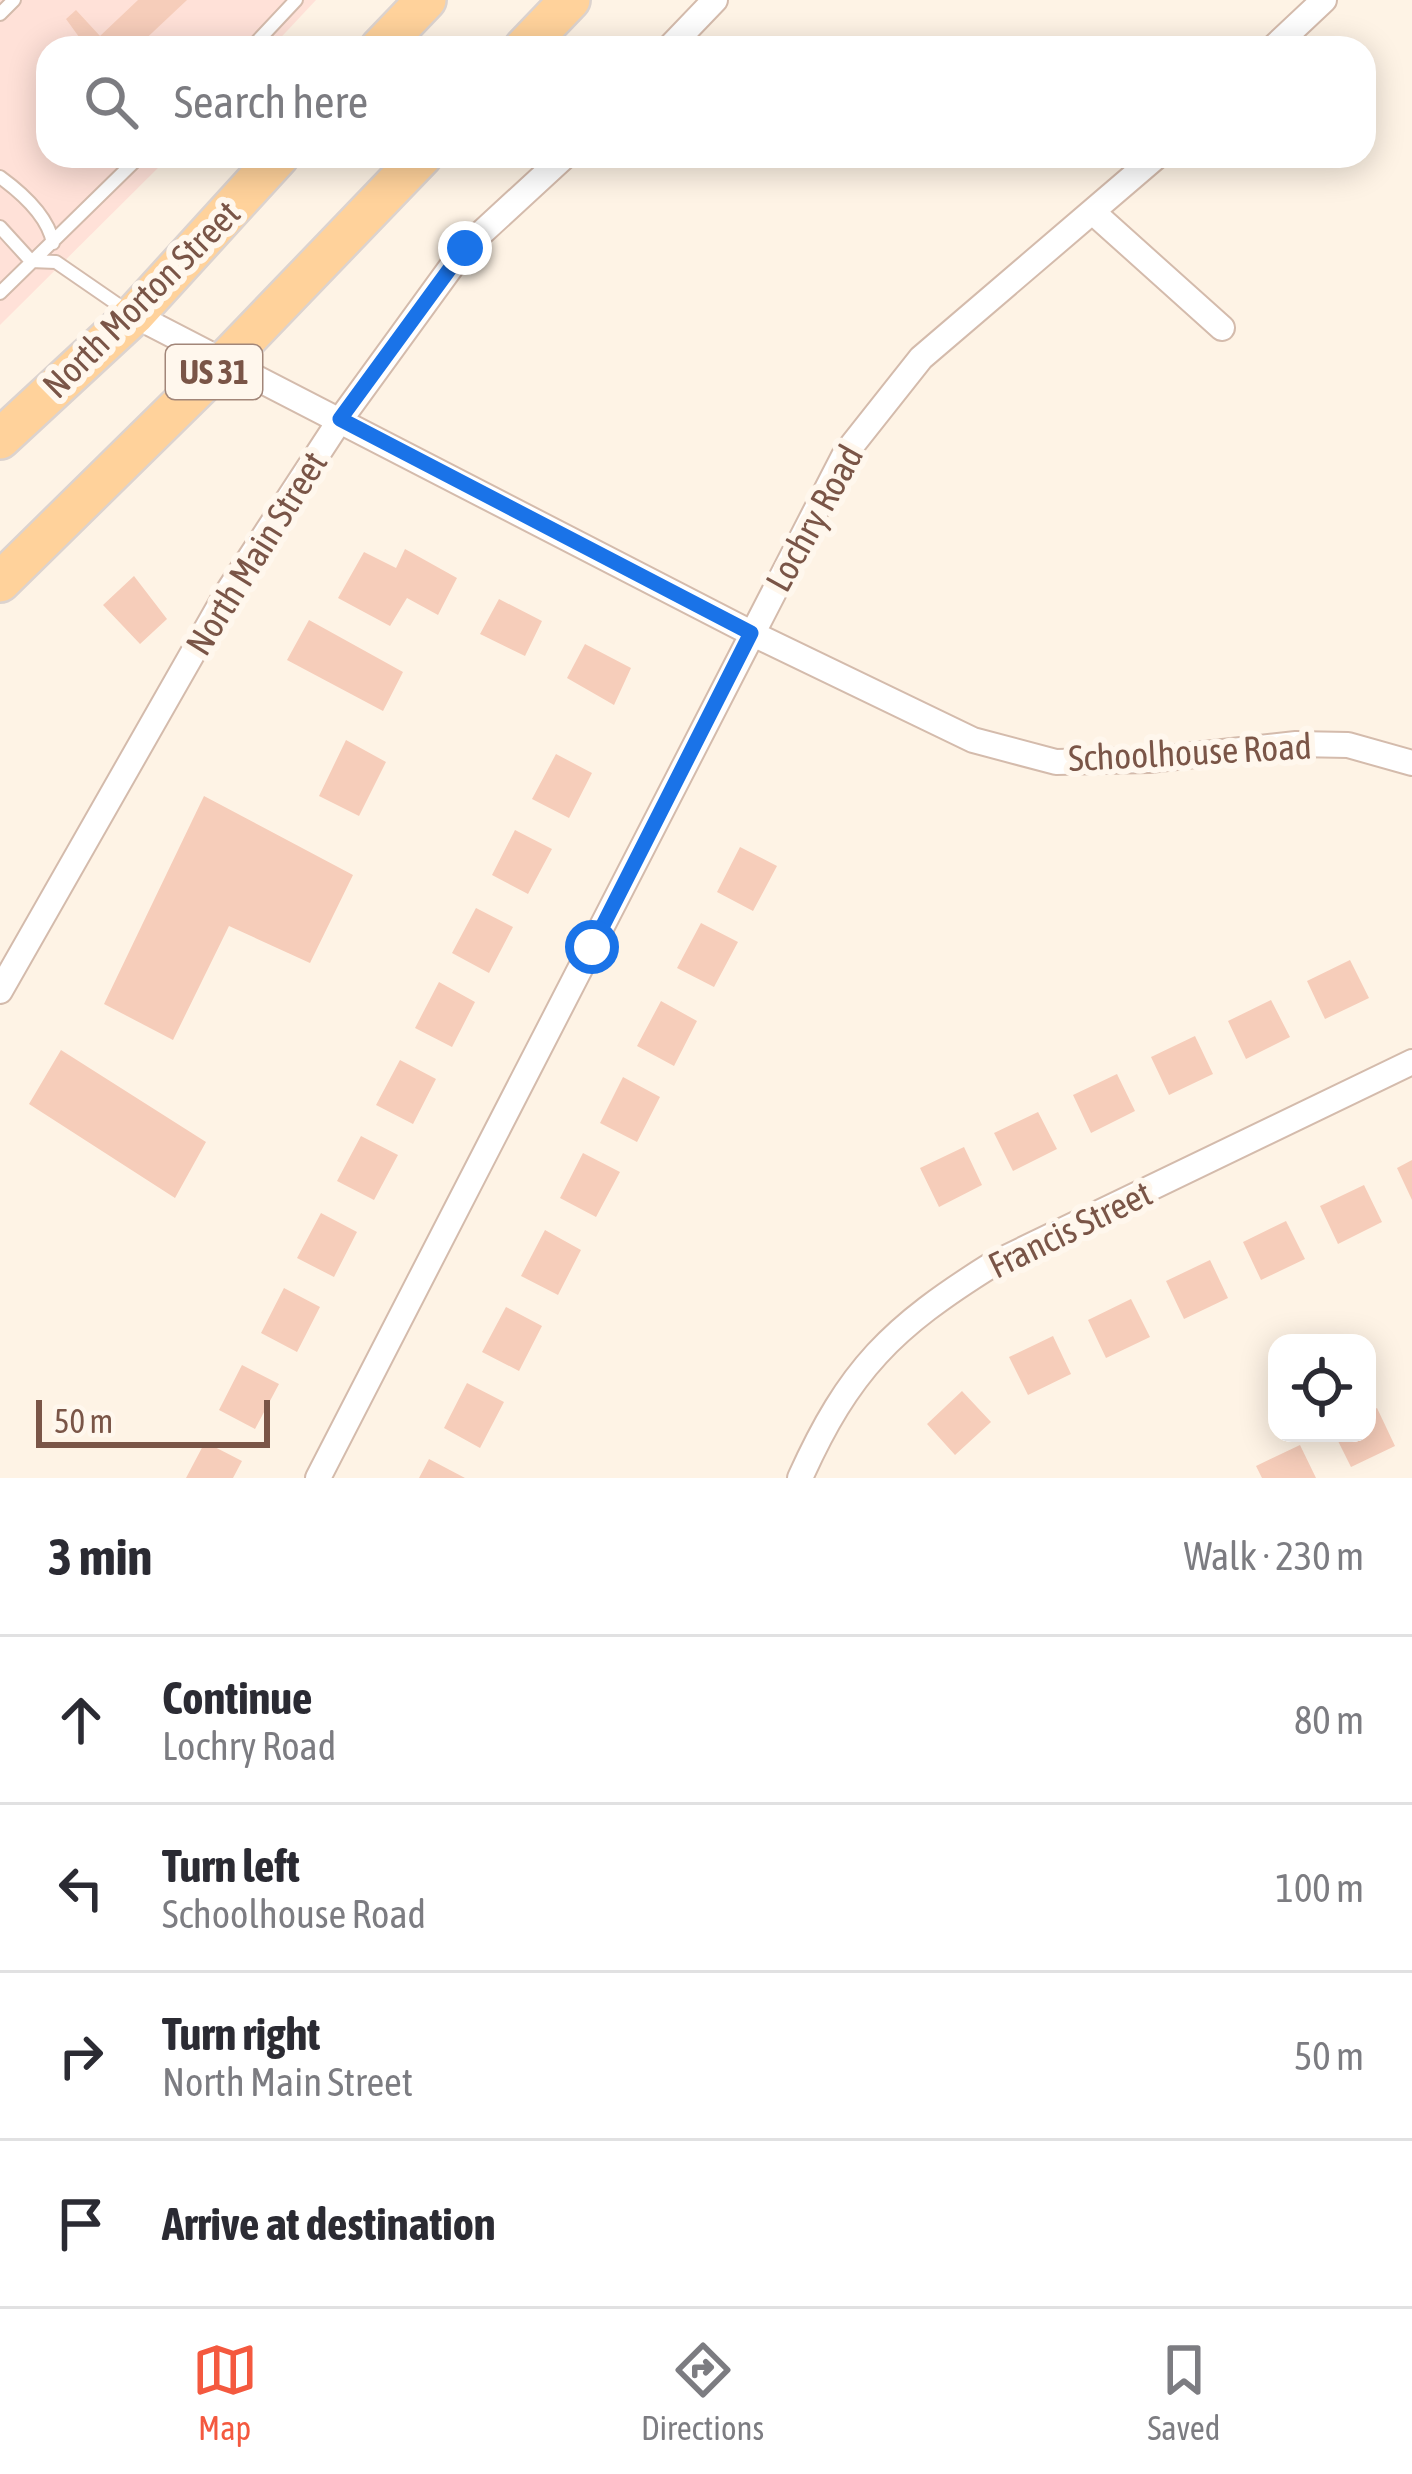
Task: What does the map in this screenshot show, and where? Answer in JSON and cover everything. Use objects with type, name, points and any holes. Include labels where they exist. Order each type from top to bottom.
[{"type":"main road","points":[[392,36],[426,0]]},
{"type":"main road","points":[[536,36],[570,0]]},
{"type":"main road","name":"North Morton Street","points":[[0,439],[134,315],[268,168]]},
{"type":"main road","name":"US 31","points":[[0,582],[226,360],[410,168]]},
{"type":"street","points":[[680,36],[715,0]]},
{"type":"street","points":[[1286,36],[1324,0]]},
{"type":"street","name":"North Main Street","points":[[0,991],[227,593],[340,419],[465,248],[552,168]]},
{"type":"street","name":"Lochry Road","points":[[318,1478],[845,454],[921,358],[1096,214],[1144,168]]},
{"type":"street","points":[[1096,214],[1222,328]]},
{"type":"street","name":"Schoolhouse Road","points":[[134,315],[751,633],[973,740],[1056,761],[1149,760],[1296,744],[1348,745],[1412,763]]},
{"type":"street","name":"Francis Street","points":[[800,1478],[852,1377],[936,1300],[993,1264],[1412,1062]]},
{"type":"lane","points":[[0,14],[14,0]]},
{"type":"lane","points":[[262,36],[296,0]]},
{"type":"lane","points":[[0,293],[128,168]]},
{"type":"lane","points":[[0,177],[22,194],[52,241],[56,262]]},
{"type":"lane","points":[[0,226],[32,261],[56,262],[134,315]]},
{"type":"shaded area","points":[[0,0],[316,0],[282,36],[36,36],[36,168],[158,168],[0,325]]},
{"type":"building","points":[[138,0],[187,0],[149,36],[100,36]]},
{"type":"building","points":[[76,10],[100,36],[78,36],[66,19]]},
{"type":"building","points":[[405,549],[457,578],[438,615],[407,598],[390,626],[338,598],[364,552],[396,568]]},
{"type":"building","points":[[134,576],[167,619],[140,644],[103,605]]},
{"type":"building","points":[[499,599],[542,621],[525,656],[480,634]]},
{"type":"building","points":[[309,620],[403,672],[383,711],[287,660]]},
{"type":"building","points":[[585,644],[631,668],[614,705],[567,678]]},
{"type":"building","points":[[346,740],[386,762],[359,816],[319,796]]},
{"type":"building","points":[[556,754],[592,773],[569,818],[532,799]]},
{"type":"building","points":[[204,796],[353,875],[310,963],[229,926],[173,1040],[104,1004]]},
{"type":"building","points":[[515,830],[552,849],[528,894],[492,875]]},
{"type":"building","points":[[740,847],[777,866],[753,911],[717,892]]},
{"type":"building","points":[[476,908],[513,927],[489,973],[452,953]]},
{"type":"building","points":[[701,923],[738,942],[714,987],[677,968]]},
{"type":"building","points":[[1350,960],[1369,998],[1325,1019],[1307,981]]},
{"type":"building","points":[[439,982],[475,1002],[452,1047],[415,1028]]},
{"type":"building","points":[[1271,1000],[1290,1037],[1246,1059],[1228,1021]]},
{"type":"building","points":[[661,1001],[697,1021],[674,1066],[637,1046]]},
{"type":"building","points":[[1195,1036],[1213,1074],[1169,1095],[1151,1057]]},
{"type":"building","points":[[61,1050],[206,1142],[175,1198],[29,1104]]},
{"type":"building","points":[[400,1060],[436,1079],[413,1124],[376,1105]]},
{"type":"building","points":[[1117,1074],[1135,1111],[1091,1133],[1073,1095]]},
{"type":"building","points":[[623,1077],[660,1097],[637,1142],[600,1123]]},
{"type":"building","points":[[1038,1112],[1057,1149],[1013,1171],[994,1133]]},
{"type":"building","points":[[361,1136],[398,1155],[374,1200],[337,1181]]},
{"type":"building","points":[[964,1147],[982,1185],[939,1207],[920,1168]]},
{"type":"building","points":[[583,1153],[620,1172],[596,1217],[560,1198]]},
{"type":"building","points":[[1412,1160],[1412,1200],[1397,1168]]},
{"type":"building","points":[[1364,1185],[1382,1222],[1338,1244],[1320,1206]]},
{"type":"building","points":[[321,1213],[357,1232],[334,1277],[297,1258]]},
{"type":"building","points":[[1286,1221],[1305,1259],[1261,1280],[1243,1242]]},
{"type":"building","points":[[545,1230],[581,1250],[558,1295],[521,1276]]},
{"type":"building","points":[[1210,1260],[1228,1298],[1184,1319],[1166,1281]]},
{"type":"building","points":[[284,1288],[320,1307],[297,1352],[261,1333]]},
{"type":"building","points":[[1131,1299],[1150,1337],[1106,1358],[1088,1320]]},
{"type":"building","points":[[506,1307],[542,1326],[519,1371],[482,1352]]},
{"type":"building","points":[[1053,1336],[1071,1374],[1028,1395],[1009,1357]]},
{"type":"building","points":[[242,1365],[279,1384],[255,1429],[219,1410]]},
{"type":"building","points":[[467,1383],[504,1402],[480,1448],[444,1428]]},
{"type":"building","points":[[962,1391],[991,1422],[955,1455],[927,1424]]},
{"type":"building","points":[[1376,1408],[1395,1446],[1351,1467],[1338,1442],[1376,1442]]},
{"type":"building","points":[[205,1442],[242,1461],[233,1478],[186,1478]]},
{"type":"building","points":[[1300,1445],[1316,1478],[1262,1478],[1256,1466]]},
{"type":"building","points":[[429,1459],[465,1478],[419,1478]]},
{"type":"route","points":[[465,248],[340,419],[751,633],[592,947]]}]
